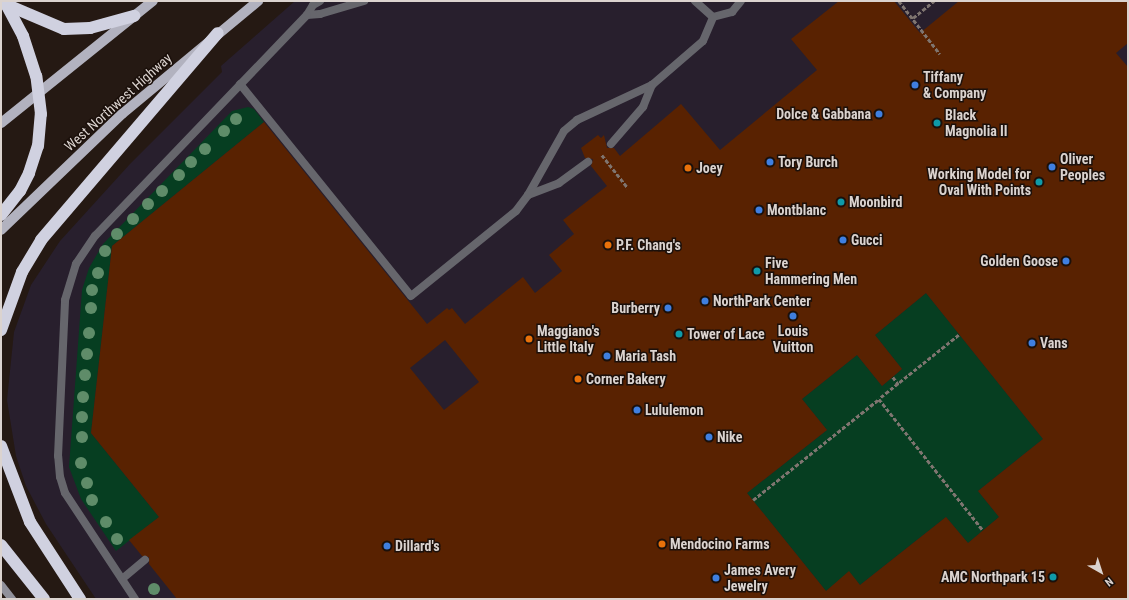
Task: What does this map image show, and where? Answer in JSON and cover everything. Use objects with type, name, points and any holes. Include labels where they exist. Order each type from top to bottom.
[{"type":"highway","points":[[4,4],[64,29],[90,28],[134,16]]},
{"type":"highway","points":[[1,215],[20,191],[36,152],[41,131],[39,93],[23,36],[4,4]]},
{"type":"highway","points":[[1,330],[22,272],[41,240],[218,33]]},
{"type":"highway","points":[[1,446],[30,522],[80,599]]},
{"type":"highway","points":[[1,545],[44,599]]},
{"type":"main road","points":[[1,123],[153,1]]},
{"type":"main road","name":"West Northwest Highway","points":[[1,230],[122,114],[258,1]]},
{"type":"main road","points":[[1,585],[12,599]]},
{"type":"lane","points":[[136,599],[65,494],[60,477],[58,456],[65,300],[76,264],[95,236],[320,1]]},
{"type":"lane","points":[[307,14],[320,14],[364,1]]},
{"type":"lane","points":[[695,1],[713,17]]},
{"type":"lane","points":[[713,17],[732,12],[741,1]]},
{"type":"lane","points":[[240,84],[411,296],[516,211],[528,195],[564,130],[577,120],[652,85],[703,41],[713,17]]},
{"type":"lane","points":[[610,144],[643,106],[652,85]]},
{"type":"lane","points":[[528,195],[559,184],[588,162]]},
{"type":"lane","points":[[122,579],[145,560]]},
{"type":"path","points":[[899,1],[940,54]]},
{"type":"path","points":[[913,18],[934,1]]},
{"type":"path","points":[[600,153],[628,188]]},
{"type":"path","points":[[753,500],[959,335]]},
{"type":"path","points":[[893,377],[898,384]]},
{"type":"path","points":[[879,399],[984,530]]},
{"type":"shaded area","points":[[295,1],[1128,1],[1128,599],[96,599],[46,524],[26,486],[16,456],[7,400],[14,332],[31,285],[60,241],[130,164],[222,72],[221,66]]},
{"type":"green space","points":[[248,107],[254,109],[264,122],[112,246],[91,433],[159,517],[116,551],[81,499],[69,467],[82,290],[89,268],[103,244],[232,111]]},
{"type":"green space","points":[[926,293],[1043,439],[978,491],[999,517],[968,543],[946,517],[860,585],[849,572],[826,591],[747,493],[827,430],[802,399],[857,355],[882,386],[902,369],[875,335]]},
{"type":"building","name":"NorthPark Center","points":[[839,1],[894,1],[920,33],[959,1],[1128,1],[1128,43],[1116,53],[1128,67],[1128,599],[177,599],[149,564],[149,557],[142,556],[129,540],[159,517],[91,433],[112,246],[264,122],[427,324],[447,308],[449,310],[452,308],[465,324],[523,277],[535,293],[562,271],[549,255],[574,234],[563,220],[607,186],[591,166],[593,159],[585,158],[581,148],[598,135],[601,138],[604,135],[607,148],[614,148],[620,156],[681,104],[720,150],[817,70],[791,39]],"holes":[[[926,293],[1043,439],[978,491],[999,517],[968,543],[946,517],[860,585],[849,571],[826,591],[747,493],[827,430],[802,399],[857,355],[882,386],[902,369],[875,335]],[[445,340],[479,382],[444,410],[410,368]]]},
{"type":"place","name":"Tiffany & Company","points":[[915,85]]},
{"type":"place","name":"Dolce & Gabbana","points":[[879,114]]},
{"type":"place","name":"Black Magnolia II","points":[[937,123]]},
{"type":"place","name":"Tory Burch","points":[[770,162]]},
{"type":"place","name":"Oliver Peoples","points":[[1052,167]]},
{"type":"place","name":"Joey","points":[[688,168]]},
{"type":"place","name":"Working Model for Oval With Points","points":[[1039,182]]},
{"type":"place","name":"Moonbird","points":[[841,202]]},
{"type":"place","name":"Montblanc","points":[[759,210]]},
{"type":"place","name":"Gucci","points":[[843,240]]},
{"type":"place","name":"P.F. Chang's","points":[[608,245]]},
{"type":"place","name":"Golden Goose","points":[[1066,261]]},
{"type":"place","name":"Five Hammering Men","points":[[757,271]]},
{"type":"place","name":"NorthPark Center","points":[[705,301]]},
{"type":"place","name":"Burberry","points":[[668,308]]},
{"type":"place","name":"Louis Vuitton","points":[[793,316]]},
{"type":"place","name":"Tower of Lace","points":[[679,334]]},
{"type":"place","name":"Maggiano's Little Italy","points":[[529,339]]},
{"type":"place","name":"Vans","points":[[1032,343]]},
{"type":"place","name":"Maria Tash","points":[[607,356]]},
{"type":"place","name":"Corner Bakery","points":[[578,379]]},
{"type":"place","name":"Lululemon","points":[[637,410]]},
{"type":"place","name":"Nike","points":[[709,437]]},
{"type":"place","name":"Mendocino Farms","points":[[662,544]]},
{"type":"place","name":"Dillard's","points":[[387,546]]},
{"type":"place","name":"AMC Northpark 15","points":[[1053,577]]},
{"type":"place","name":"James Avery Jewelry","points":[[716,578]]}]
